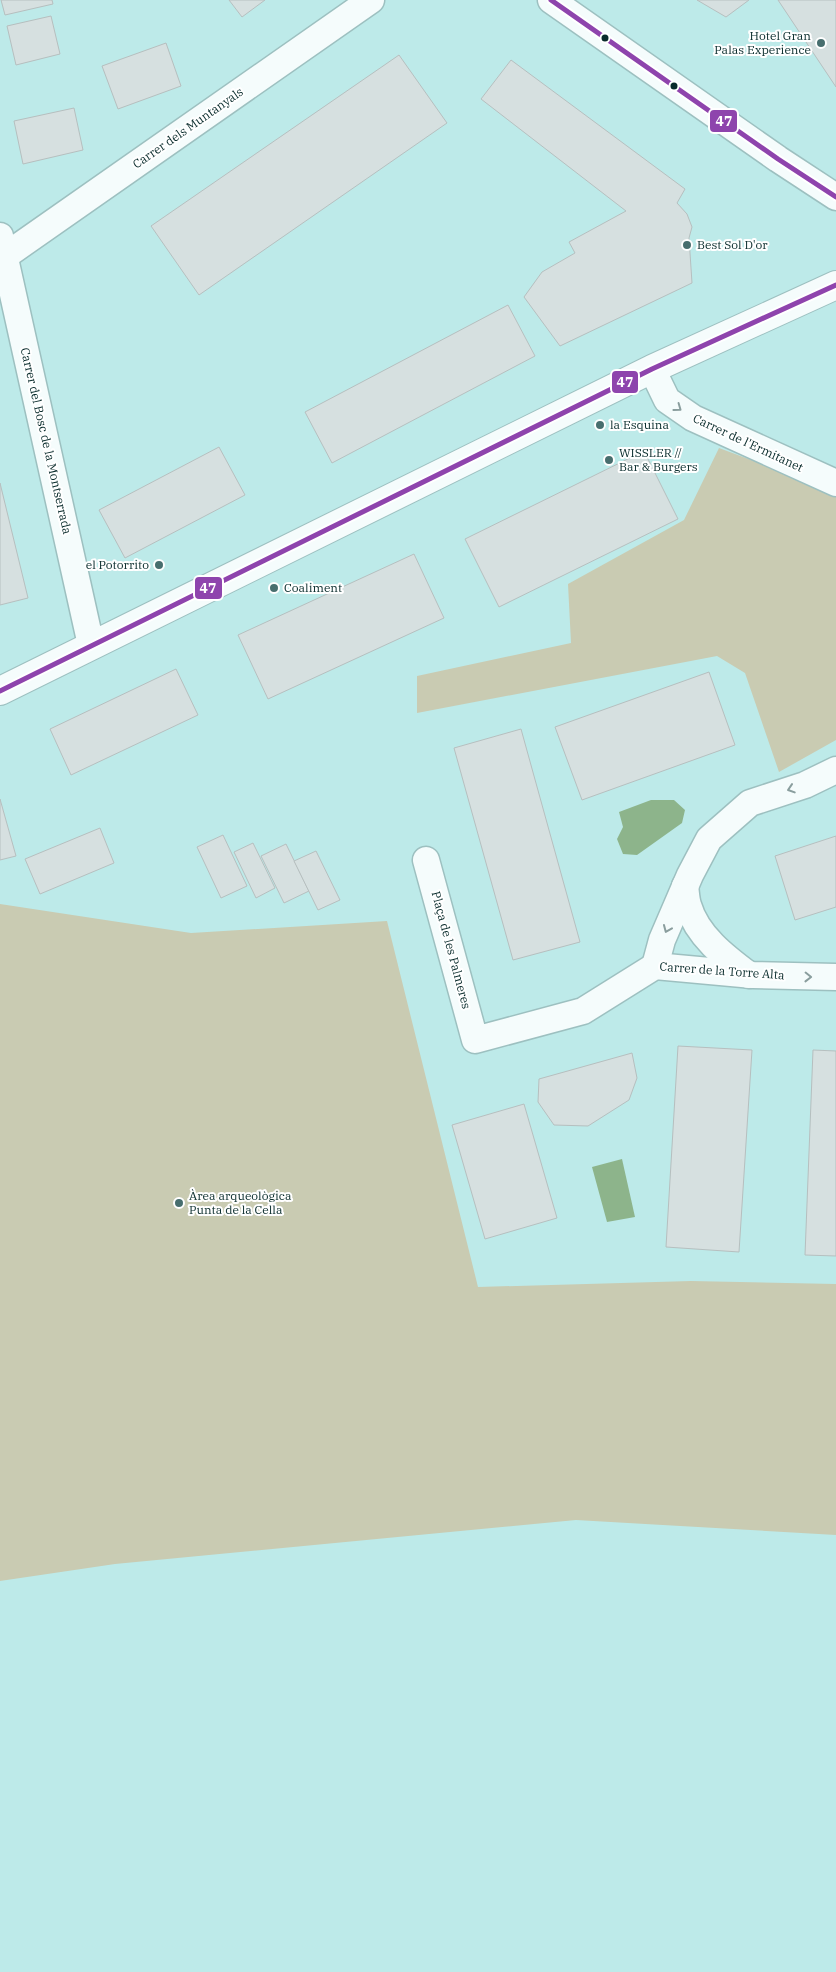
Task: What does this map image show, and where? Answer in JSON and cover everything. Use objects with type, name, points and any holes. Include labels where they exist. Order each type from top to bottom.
[{"type":"street","name":"Carrer dels Muntanyals","points":[[2,246],[371,0]]},
{"type":"street","points":[[550,0],[770,153],[836,196]]},
{"type":"street","name":"Carrer del Bosc de la Montserrada","points":[[2,246],[92,645]]},
{"type":"street","points":[[0,690],[652,369],[836,285]]},
{"type":"street","name":"Carrer de l'Ermitanet","points":[[652,369],[667,400],[693,418],[836,483]]},
{"type":"street","points":[[655,966],[662,940],[685,886],[709,839],[750,803],[805,785],[836,770]]},
{"type":"street","name":"Plaça de les Palmeres","points":[[426,860],[475,1040]]},
{"type":"street","points":[[685,886],[688,906],[700,930],[722,954],[749,975]]},
{"type":"street","name":"Carrer de la Torre Alta","points":[[475,1040],[583,1012],[655,966],[749,975],[836,977]]},
{"type":"shaded area","points":[[719,448],[808,481],[836,497],[836,740],[779,772],[745,673],[717,656],[417,713],[417,676],[571,643],[568,584],[684,520]]},
{"type":"shaded area","points":[[651,800],[674,800],[685,810],[682,823],[637,855],[623,854],[617,839],[623,827],[619,812]]},
{"type":"shaded area","points":[[0,904],[191,933],[387,921],[478,1287],[691,1281],[836,1284],[836,1535],[576,1520],[115,1564],[0,1581]]},
{"type":"shaded area","points":[[622,1159],[635,1217],[607,1222],[592,1167]]},
{"type":"building","points":[[1,0],[52,0],[53,4],[5,15]]},
{"type":"building","points":[[229,0],[265,0],[242,17]]},
{"type":"building","name":"Hotel Gran Palas Experience","points":[[697,0],[749,0],[726,17]]},
{"type":"building","name":"Hotel Gran Palas Experience","points":[[778,0],[836,0],[836,87]]},
{"type":"building","points":[[51,16],[60,54],[16,65],[7,26]]},
{"type":"building","points":[[166,43],[181,86],[118,109],[102,66]]},
{"type":"building","points":[[399,55],[447,123],[199,295],[151,226]]},
{"type":"building","points":[[511,60],[685,189],[677,203],[687,214],[692,227],[689,238],[692,283],[560,346],[524,297],[542,272],[575,253],[569,242],[626,211],[481,99]]},
{"type":"building","points":[[74,108],[83,150],[23,164],[14,121]]},
{"type":"building","points":[[508,305],[535,356],[332,463],[305,412]]},
{"type":"building","points":[[219,447],[245,495],[125,558],[99,510]]},
{"type":"building","points":[[644,451],[678,519],[499,607],[465,539]]},
{"type":"building","points":[[0,483],[28,598],[0,605]]},
{"type":"building","points":[[414,554],[444,618],[268,699],[238,635]]},
{"type":"building","points":[[176,669],[198,715],[71,775],[50,729]]},
{"type":"building","points":[[709,672],[735,745],[582,800],[555,727]]},
{"type":"building","points":[[521,729],[580,942],[513,960],[454,748]]},
{"type":"building","points":[[0,799],[16,856],[0,860]]},
{"type":"building","points":[[100,828],[114,863],[40,894],[25,859]]},
{"type":"building","points":[[223,835],[247,886],[221,898],[197,847]]},
{"type":"building","points":[[836,836],[836,907],[795,920],[775,856]]},
{"type":"building","points":[[253,843],[275,888],[256,898],[234,852]]},
{"type":"building","points":[[286,844],[309,891],[284,903],[261,856]]},
{"type":"building","points":[[316,851],[340,900],[318,910],[294,861]]},
{"type":"building","points":[[678,1046],[752,1050],[739,1252],[666,1247]]},
{"type":"building","points":[[813,1050],[836,1051],[836,1256],[805,1255]]},
{"type":"building","points":[[632,1053],[637,1078],[629,1100],[588,1126],[554,1125],[538,1102],[539,1079]]},
{"type":"building","points":[[524,1104],[557,1218],[485,1239],[452,1125]]},
{"type":"transit line","name":"47","points":[[551,0],[778,159],[836,197]]},
{"type":"transit line","name":"47","points":[[0,691],[652,369],[836,285]]},
{"type":"place","name":"Hotel Gran Palas Experience","points":[[821,43]]},
{"type":"place","name":"Best Sol D'or","points":[[687,245]]},
{"type":"place","name":"la Esquina","points":[[600,425]]},
{"type":"place","name":"WISSLER // Bar & Burgers","points":[[609,460]]},
{"type":"place","name":"el Potorrito","points":[[159,565]]},
{"type":"place","name":"Coaliment","points":[[274,588]]},
{"type":"place","name":"Àrea arqueològica Punta de la Cella","points":[[179,1203]]}]
